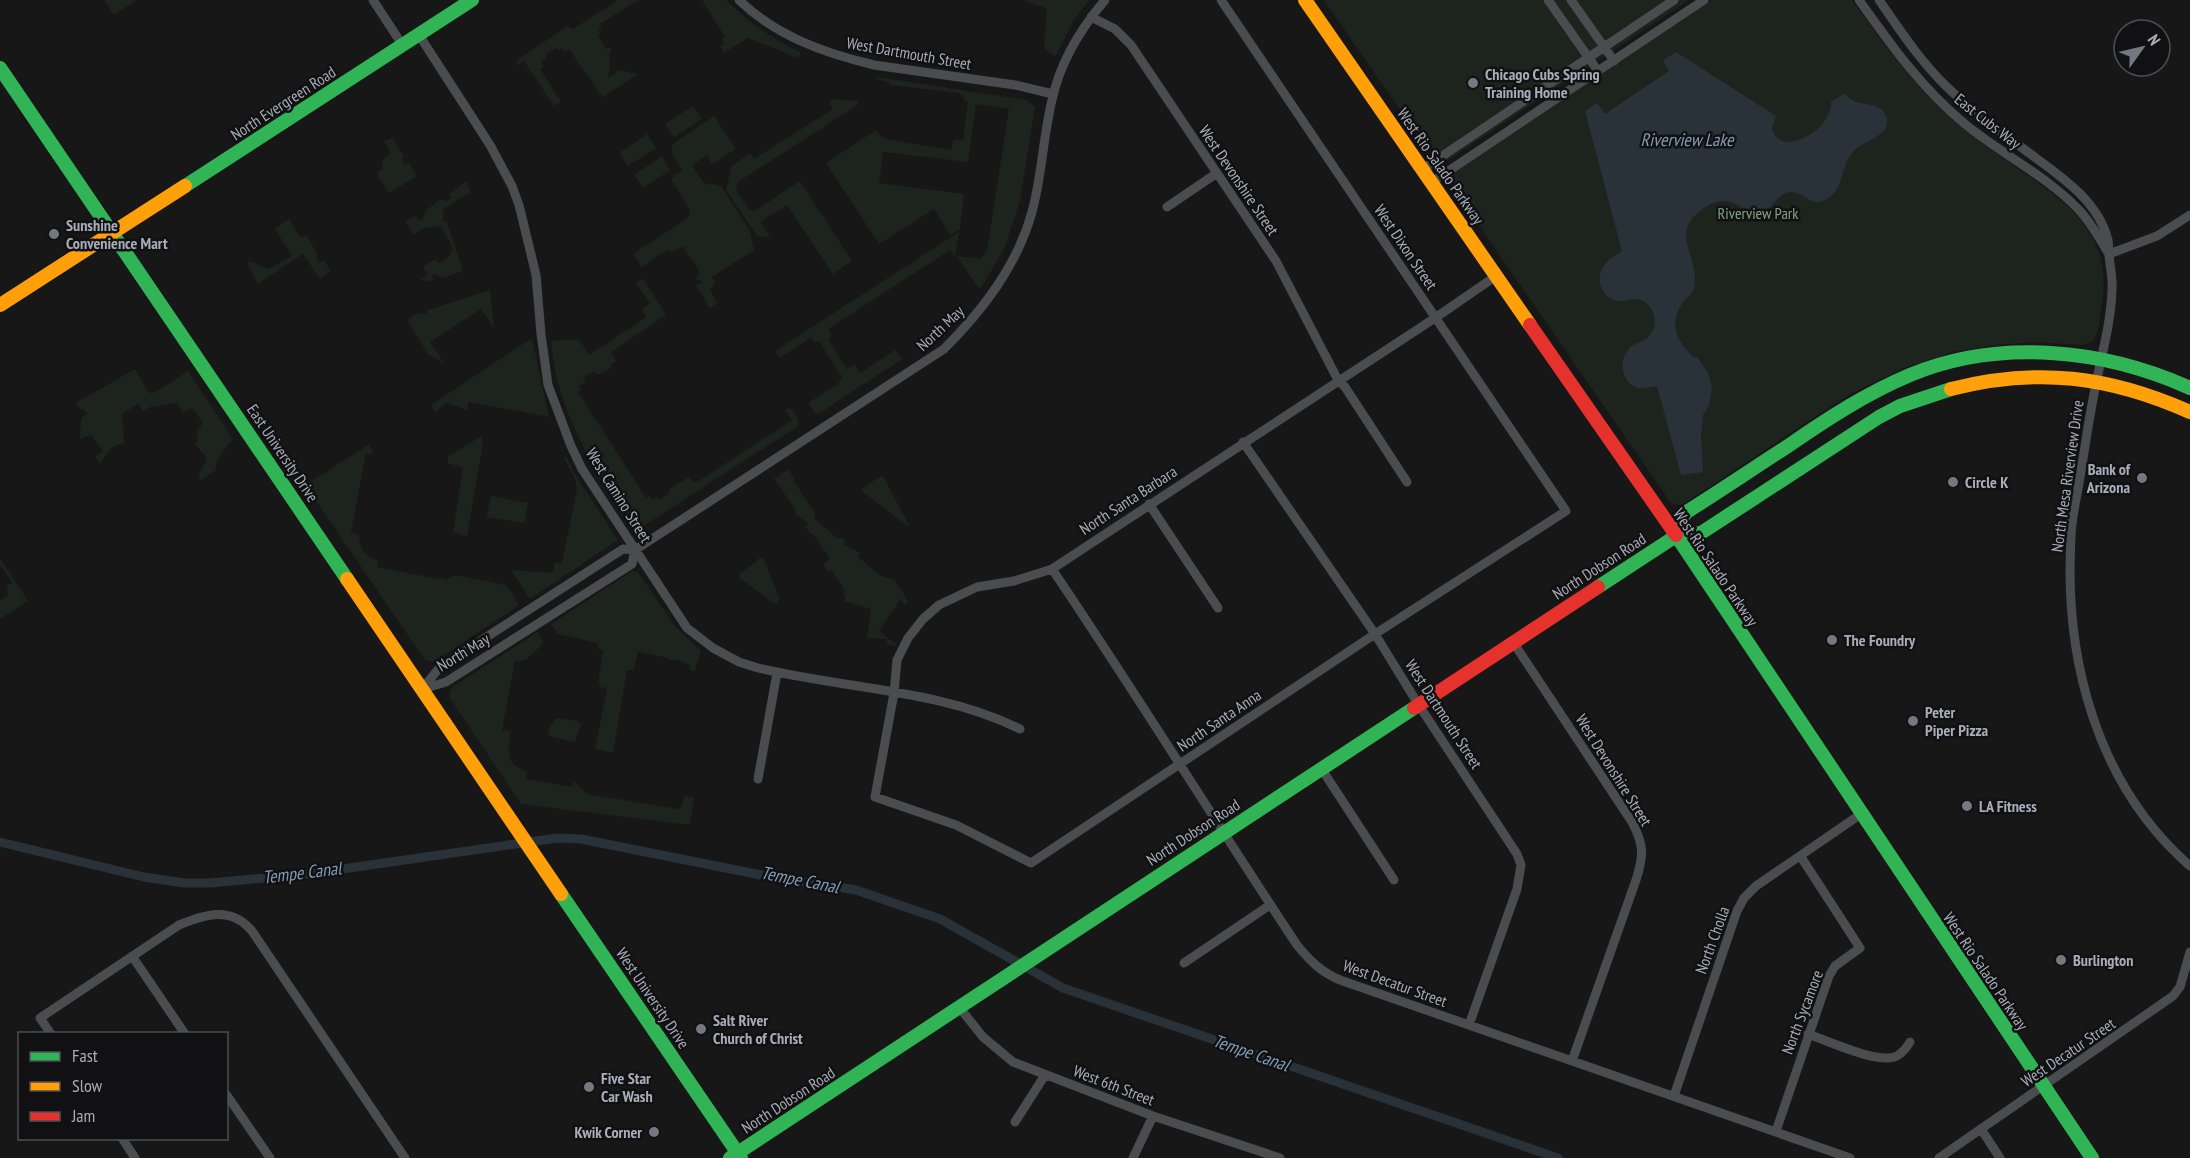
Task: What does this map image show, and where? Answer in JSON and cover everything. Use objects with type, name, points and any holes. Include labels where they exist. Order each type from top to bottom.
[{"type":"main road","name":"North Evergreen Road","points":[[0,305],[472,0]]},
{"type":"main road","name":"West Rio Salado Parkway","points":[[1305,0],[1676,536],[2092,1158]]},
{"type":"main road","name":"East University Drive","points":[[0,68],[538,857]]},
{"type":"main road","name":"North Dobson Road","points":[[1676,536],[1685,513],[1853,403],[1928,368],[1978,356],[2028,352],[2071,354],[2142,370],[2190,388]]},
{"type":"main road","name":"North Dobson Road","points":[[736,1156],[1222,832],[1676,536],[1701,533],[1868,423],[1900,406],[1975,382],[2017,376],[2068,377],[2135,390],[2190,412]]},
{"type":"main road","name":"West University Drive","points":[[538,857],[736,1156]]},
{"type":"street","points":[[373,0],[403,46]]},
{"type":"street","name":"West Dartmouth Street","points":[[739,0],[774,29],[834,54],[874,65],[1015,85],[1053,94]]},
{"type":"street","name":"North May","points":[[422,689],[440,667],[623,549],[635,550],[944,350],[964,330],[986,304],[1004,276],[1020,244],[1032,212],[1053,94],[1062,68],[1091,17],[1105,0]]},
{"type":"street","name":"West Dixon Street","points":[[1221,0],[1566,511]]},
{"type":"street","points":[[1548,0],[1598,71]]},
{"type":"street","points":[[1572,0],[1614,61]]},
{"type":"street","points":[[1423,169],[1675,0],[1685,13]]},
{"type":"street","points":[[1432,182],[1704,0]]},
{"type":"street","name":"East Cubs Way","points":[[1859,0],[1898,55],[1935,98],[1981,137],[2069,200],[2091,224],[2109,254]]},
{"type":"street","name":"East Cubs Way","points":[[1879,0],[1920,58],[1946,87],[2083,196],[2101,223],[2109,243],[2112,302],[2100,359]]},
{"type":"street","name":"West Devonshire Street","points":[[1091,17],[1115,28],[1131,45],[1276,261],[1338,380],[1345,387],[1407,482]]},
{"type":"street","name":"West Camino Street","points":[[419,35],[490,145],[512,186],[523,216],[532,255],[548,385],[571,446],[582,469],[687,628],[713,648],[739,662],[777,673],[894,693],[969,709],[996,717],[1020,729]]},
{"type":"street","points":[[1167,207],[1216,172]]},
{"type":"street","points":[[2109,254],[2157,236],[2190,215]]},
{"type":"street","name":"North Santa Barbara","points":[[875,797],[894,693],[897,660],[908,638],[923,619],[939,605],[977,587],[1014,581],[1052,569],[1496,276]]},
{"type":"street","name":"North Mesa Riverview Drive","points":[[2100,359],[2071,535],[2071,615],[2075,648],[2093,722],[2115,769],[2128,792],[2156,831],[2190,866]]},
{"type":"street","name":"West Dartmouth Street","points":[[1243,442],[1375,634],[1418,704],[1510,842],[1521,865],[1517,889],[1468,1025]]},
{"type":"street","points":[[1149,504],[1218,608]]},
{"type":"street","name":"North Santa Anna","points":[[875,797],[956,825],[1031,863],[1375,634],[1566,511]]},
{"type":"street","name":"North May","points":[[422,689],[446,682],[632,564],[635,550]]},
{"type":"street","name":"West Decatur Street","points":[[1052,569],[1270,905],[1304,954],[1327,974],[1850,1158]]},
{"type":"street","name":"West Devonshire Street","points":[[1513,642],[1632,822],[1643,849],[1639,872],[1572,1061]]},
{"type":"street","points":[[758,779],[777,673]]},
{"type":"street","points":[[1321,768],[1394,880]]},
{"type":"street","name":"North Cholla","points":[[1674,1096],[1737,911],[1755,886],[1861,814]]},
{"type":"street","name":"North Sycamore","points":[[1776,1131],[1829,976],[1835,966],[1860,948],[1800,856]]},
{"type":"street","points":[[1184,963],[1270,905]]},
{"type":"street","points":[[50,1032],[40,1018],[179,925],[199,917],[233,916],[243,921],[252,931],[405,1158]]},
{"type":"street","name":"West Decatur Street","points":[[1939,1158],[2173,996],[2180,987],[2190,952]]},
{"type":"street","points":[[132,956],[184,1032]]},
{"type":"street","name":"West 6th Street","points":[[958,1007],[975,1028],[999,1052],[1013,1062],[1154,1116],[1280,1158]]},
{"type":"street","points":[[1808,1034],[1874,1057],[1888,1059],[1899,1055],[1910,1042]]},
{"type":"street","points":[[1015,1122],[1045,1075]]},
{"type":"street","points":[[228,1097],[270,1158]]},
{"type":"street","points":[[1133,1158],[1154,1116]]},
{"type":"street","points":[[1981,1130],[2000,1158]]},
{"type":"street","points":[[123,1140],[135,1158]]},
{"type":"green space","points":[[104,0],[137,0],[114,15]]},
{"type":"green space","points":[[618,0],[638,0],[600,24],[602,27],[598,29],[601,34],[598,36],[606,49],[610,47],[612,51],[609,53],[608,78],[620,70],[638,74],[603,98],[569,49],[565,52],[562,48],[558,50],[556,48],[546,54],[547,57],[541,62],[544,67],[540,69],[561,102],[554,106],[524,61],[517,66],[517,60],[568,26],[573,29]]},
{"type":"green space","points":[[702,0],[726,0],[761,30],[801,53],[798,58],[748,38],[724,53],[720,46],[724,44],[722,40],[725,37]]},
{"type":"green space","points":[[1023,0],[1089,0],[1073,21],[1055,57],[1044,48],[1047,9]]},
{"type":"green space","name":"Chicago Cubs Spring Training Home","points":[[1324,0],[1689,0],[1439,166]]},
{"type":"green space","name":"Riverview Park","points":[[1712,0],[1852,0],[1882,42],[1939,107],[1998,155],[2063,202],[2091,235],[2100,255],[2103,277],[2099,323],[2092,342],[2082,345],[2034,342],[1995,345],[1953,352],[1907,367],[1850,394],[1685,503],[1680,505],[1671,503],[1453,188],[1451,177],[1456,170]]},
{"type":"green space","points":[[876,77],[1027,100],[1035,107],[1020,201],[1004,249],[981,288],[978,288],[957,256],[980,259],[987,251],[1009,109],[976,104],[968,162],[883,152],[879,183],[964,194],[960,229],[950,235],[934,209],[879,244],[826,163],[876,130],[884,139],[951,150],[953,140],[963,140],[968,102],[959,93],[890,85],[889,82],[876,79]]},
{"type":"green space","points":[[833,99],[858,101],[859,104],[738,182],[736,190],[749,210],[755,211],[800,181],[852,261],[833,274],[787,205],[761,222],[770,237],[757,236],[726,190],[731,167],[750,153],[754,159],[833,109],[829,102]]},
{"type":"green space","points":[[693,106],[702,119],[674,137],[665,124]]},
{"type":"green space","points":[[714,116],[736,149],[712,164],[707,155],[692,165],[705,185],[709,183],[721,186],[750,231],[754,250],[712,277],[715,282],[710,290],[717,303],[710,308],[696,286],[703,282],[696,279],[699,271],[683,246],[674,252],[667,250],[642,267],[633,254],[688,218],[690,209],[671,179],[682,170],[671,152],[673,144]]},
{"type":"green space","points":[[647,134],[656,148],[628,166],[619,153]]},
{"type":"green space","points":[[392,138],[404,156],[402,160],[405,165],[409,163],[417,176],[388,192],[377,176],[378,172],[384,168],[383,159],[391,154],[384,141]]},
{"type":"green space","points":[[662,156],[670,170],[643,188],[634,175]]},
{"type":"green space","points":[[466,181],[471,192],[442,210],[444,216],[442,221],[447,222],[463,271],[442,278],[432,274],[433,281],[420,280],[428,275],[423,267],[435,259],[438,263],[443,261],[453,247],[440,226],[424,228],[414,235],[405,221],[416,215],[418,220],[422,220],[426,210],[441,199],[447,201],[451,198],[449,195]]},
{"type":"green space","points":[[289,219],[300,237],[307,236],[318,255],[316,258],[319,263],[324,261],[331,271],[320,279],[303,254],[258,284],[248,266],[249,261],[269,269],[292,256],[275,229]]},
{"type":"green space","points":[[959,232],[955,256],[950,250],[828,329],[832,335],[828,339],[847,369],[855,364],[860,373],[895,350],[902,359],[817,415],[808,403],[838,384],[842,377],[819,341],[814,342],[811,337],[780,358],[775,351]]},
{"type":"green space","points":[[643,278],[666,315],[611,352],[616,361],[611,364],[611,368],[597,375],[594,371],[584,378],[586,381],[579,386],[581,389],[578,392],[646,498],[649,496],[652,500],[657,497],[660,500],[670,493],[669,489],[689,477],[693,482],[699,481],[792,420],[785,410],[790,408],[799,420],[798,426],[639,529],[631,527],[579,438],[554,367],[551,341],[579,339],[589,355],[646,317],[642,309],[650,303],[636,283]]},
{"type":"green space","points":[[490,290],[494,328],[481,309],[430,342],[444,363],[428,354],[407,320],[416,314],[427,313],[428,310]]},
{"type":"green space","points":[[532,338],[549,417],[469,402],[467,410],[446,403],[435,412],[431,405]]},
{"type":"green space","points":[[135,369],[149,393],[154,393],[188,371],[233,439],[217,460],[216,470],[200,481],[199,474],[206,461],[204,454],[195,445],[198,439],[196,432],[203,423],[192,408],[183,412],[176,403],[150,407],[143,411],[138,404],[122,414],[124,443],[112,447],[100,464],[95,457],[103,451],[91,435],[80,439],[81,418],[87,414],[83,409],[80,410],[76,403]]},
{"type":"green space","points":[[482,436],[483,443],[467,536],[453,532],[463,468],[448,463],[448,456]]},
{"type":"green space","points":[[370,444],[373,454],[366,453],[351,533],[359,534],[361,548],[369,557],[378,560],[377,567],[438,579],[439,577],[446,580],[455,575],[506,585],[519,605],[434,662],[425,660],[305,485]]},
{"type":"green space","points":[[566,456],[573,471],[618,540],[530,599],[511,570],[553,573],[554,563],[562,563],[577,489],[575,479],[564,458]]},
{"type":"green space","points":[[788,469],[816,515],[814,518],[838,539],[840,537],[845,541],[844,544],[860,553],[858,557],[881,576],[895,580],[908,601],[905,605],[900,600],[879,631],[894,643],[897,642],[895,646],[887,644],[887,639],[867,638],[871,609],[844,601],[846,597],[843,592],[845,590],[832,571],[828,572],[823,565],[830,558],[805,527],[808,524],[794,512],[796,510],[774,479]]},
{"type":"green space","points":[[881,476],[909,525],[908,527],[862,491]]},
{"type":"green space","points":[[491,496],[528,503],[524,523],[486,517]]},
{"type":"green space","points":[[761,557],[780,599],[776,604],[739,578],[740,574]]},
{"type":"green space","points":[[0,558],[28,601],[0,619],[0,600],[8,595],[7,586],[12,582],[0,565]]},
{"type":"green space","points":[[632,571],[638,572],[675,626],[701,651],[695,671],[690,670],[689,665],[675,659],[671,661],[668,658],[638,652],[633,670],[627,670],[613,753],[595,749],[607,688],[599,687],[600,684],[598,684],[603,650],[598,649],[598,643],[558,634],[551,624]]},
{"type":"green space","points":[[538,632],[543,642],[541,645],[526,660],[515,661],[502,730],[511,731],[509,756],[514,765],[527,771],[526,779],[572,787],[574,781],[587,794],[678,809],[685,796],[694,797],[690,825],[521,804],[449,697],[452,687]]},
{"type":"green space","points":[[556,718],[578,721],[581,725],[575,742],[548,736],[549,729]]},
{"type":"water","name":"Riverview Lake","points":[[1676,52],[1776,116],[1772,128],[1777,137],[1784,141],[1805,138],[1815,131],[1824,122],[1831,102],[1845,93],[1855,101],[1878,107],[1886,116],[1887,123],[1881,133],[1852,153],[1837,190],[1826,200],[1817,202],[1796,193],[1786,193],[1766,210],[1760,212],[1721,201],[1705,207],[1691,220],[1686,238],[1694,267],[1694,287],[1679,309],[1675,324],[1678,338],[1693,357],[1697,357],[1708,373],[1712,387],[1709,405],[1703,415],[1701,437],[1703,472],[1681,475],[1657,386],[1638,388],[1628,382],[1623,372],[1623,360],[1630,347],[1650,335],[1654,327],[1651,309],[1645,302],[1638,299],[1618,301],[1612,299],[1606,295],[1600,285],[1603,267],[1622,251],[1585,111],[1597,103],[1605,114],[1669,71],[1663,60]]},
{"type":"waterway","name":"Tempe Canal","points":[[0,842],[144,877],[184,883],[210,883],[308,874],[557,838],[581,839],[761,875],[856,890],[940,919],[1063,988],[1558,1158]]},
{"type":"traffic: fast","points":[[185,186],[472,0]]},
{"type":"traffic: fast","points":[[0,68],[347,579]]},
{"type":"traffic: fast","points":[[1676,536],[1685,513],[1832,416],[1894,382],[1944,363],[1979,356],[2051,353],[2122,364],[2190,388]]},
{"type":"traffic: fast","points":[[1598,587],[1676,536],[1701,533],[1879,417],[1900,406],[1951,389]]},
{"type":"traffic: fast","points":[[1676,535],[2092,1158]]},
{"type":"traffic: fast","points":[[730,1158],[1414,708]]},
{"type":"traffic: fast","points":[[561,894],[741,1158]]},
{"type":"traffic: slow","points":[[1305,0],[1530,325]]},
{"type":"traffic: slow","points":[[0,305],[185,186]]},
{"type":"traffic: slow","points":[[1951,389],[2013,378],[2072,379],[2131,390],[2190,412]]},
{"type":"traffic: slow","points":[[347,579],[561,894]]},
{"type":"traffic: jam","points":[[1530,325],[1676,535]]},
{"type":"traffic: jam","points":[[1414,708],[1598,587]]},
{"type":"place","name":"Chicago Cubs Spring Training Home","points":[[1473,83]]},
{"type":"place","name":"Sunshine Convenience Mart","points":[[54,234]]},
{"type":"place","name":"Bank of Arizona","points":[[2142,478]]},
{"type":"place","name":"Circle K","points":[[1953,482]]},
{"type":"place","name":"The Foundry","points":[[1832,640]]},
{"type":"place","name":"Peter Piper Pizza","points":[[1913,721]]},
{"type":"place","name":"LA Fitness","points":[[1967,806]]},
{"type":"place","name":"Burlington","points":[[2061,960]]},
{"type":"place","name":"Salt River Church of Christ","points":[[701,1029]]},
{"type":"place","name":"Five Star Car Wash","points":[[589,1087]]},
{"type":"place","name":"Kwik Corner","points":[[654,1132]]}]
